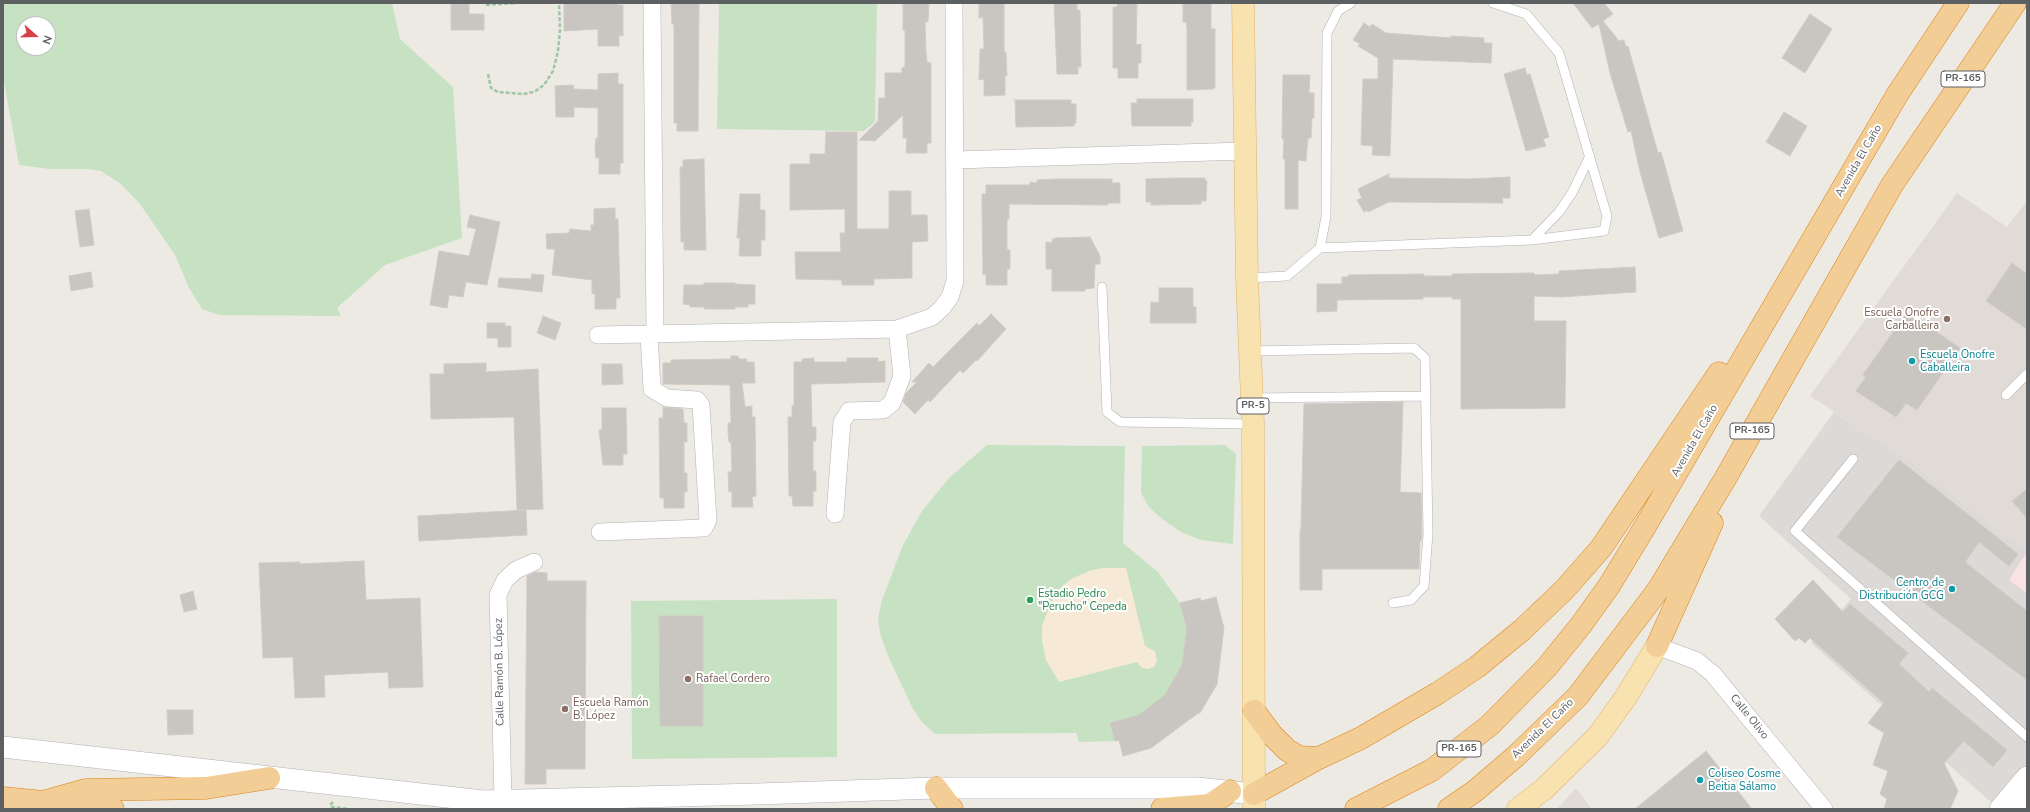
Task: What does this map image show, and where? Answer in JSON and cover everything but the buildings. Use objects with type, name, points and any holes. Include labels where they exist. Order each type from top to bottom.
[{"type":"highway","name":"Avenida El Caño","points":[[1356,809],[1432,770],[1490,725],[1547,667],[1581,625],[1609,586],[1898,95],[1958,3]]},
{"type":"highway","name":"Avenida El Caño","points":[[1449,809],[1475,790],[1516,756],[1578,696],[1658,590],[1725,479],[1892,184],[2015,3]]},
{"type":"highway","points":[[1254,801],[1319,758],[1361,738],[1477,668],[1522,630],[1565,589],[1601,548],[1729,357],[1776,302]]},
{"type":"highway","points":[[1657,646],[1716,514],[1725,479]]},
{"type":"highway","points":[[1254,711],[1272,735],[1287,750],[1299,757],[1319,758]]},
{"type":"highway","points":[[46,802],[85,790],[206,788],[268,778]]},
{"type":"highway","points":[[936,788],[952,809]]},
{"type":"highway","points":[[1162,809],[1209,807],[1230,791]]},
{"type":"highway","points":[[3,798],[113,809]]},
{"type":"main road","name":"PR-5","points":[[1243,3],[1247,278],[1253,424],[1254,801]]},
{"type":"main road","points":[[1518,809],[1544,789],[1598,736],[1626,697],[1657,646]]},
{"type":"street","points":[[600,532],[704,528],[708,520],[701,405],[697,400],[667,398],[652,390],[652,3]]},
{"type":"street","points":[[598,335],[897,330],[932,317],[942,308],[950,297],[955,281],[954,3]]},
{"type":"street","points":[[955,160],[1244,151]]},
{"type":"street","points":[[835,514],[842,422],[849,411],[883,410],[892,403],[902,376],[897,330]]},
{"type":"street","name":"Calle Ramón B. López","points":[[503,800],[498,595],[506,580],[516,570],[534,562]]},
{"type":"street","name":"Calle Olivo","points":[[1657,646],[1697,661],[1713,674],[1820,807]]},
{"type":"street","points":[[3,747],[482,801],[936,788],[1197,788],[1230,791],[1254,801]]},
{"type":"street","points":[[2000,809],[2027,777]]},
{"type":"street","points":[[2021,809],[2027,802]]},
{"type":"lane","points":[[1320,248],[1326,217],[1327,33],[1338,10],[1351,3]]},
{"type":"lane","points":[[1247,278],[1287,276],[1320,248],[1532,240],[1604,231],[1607,216],[1559,53],[1526,14],[1493,3]]},
{"type":"lane","points":[[1532,240],[1559,212],[1572,193],[1590,156]]},
{"type":"lane","points":[[1102,287],[1107,412],[1120,422],[1253,424]]},
{"type":"lane","points":[[1249,351],[1414,348],[1425,358],[1428,534],[1424,586],[1411,600],[1393,603]]},
{"type":"lane","points":[[2006,395],[2027,374]]},
{"type":"lane","points":[[1252,398],[1426,396]]},
{"type":"lane","points":[[1853,459],[1795,532],[2027,737]]},
{"type":"path","points":[[486,5],[517,3]]},
{"type":"path","points":[[488,74],[491,88],[498,92],[523,94],[534,92],[544,85],[553,71],[558,51],[560,30],[559,3]]},
{"type":"shaded area","name":"Escuela Onofre Carballeira","points":[[1957,193],[2007,227],[2027,201],[2027,552],[1903,456],[1810,396]]},
{"type":"shaded area","points":[[1834,412],[1903,456],[2027,552],[2009,580],[2027,593],[2027,764],[1992,803],[1811,643],[1851,599],[1759,516]]},
{"type":"shaded area","points":[[2027,552],[2027,593],[2009,580]]},
{"type":"shaded area","points":[[1576,788],[1592,809],[1557,809]]},
{"type":"green space","points":[[3,3],[392,3],[400,39],[453,87],[462,238],[385,265],[337,308],[341,316],[219,315],[202,309],[189,288],[175,255],[140,204],[121,184],[101,171],[87,169],[49,169],[19,165],[3,76]]},
{"type":"green space","points":[[719,3],[877,3],[875,122],[864,131],[717,129]]},
{"type":"green space","name":"Estadio Pedro \"Perucho\" Cepeda","points":[[987,445],[1125,446],[1123,543],[1158,572],[1180,603],[1200,598],[1202,601],[1216,597],[1224,628],[1217,685],[1200,714],[1195,712],[1191,718],[1151,748],[1123,756],[1119,741],[1079,742],[1076,733],[935,734],[921,721],[912,707],[887,654],[880,633],[878,618],[882,600],[903,545],[922,511],[950,477]]},
{"type":"green space","points":[[1225,445],[1236,454],[1233,544],[1201,540],[1181,532],[1162,519],[1149,507],[1141,493],[1142,446]]},
{"type":"green space","points":[[837,599],[837,757],[632,759],[631,601]]},
{"type":"sand","points":[[1103,568],[1126,568],[1145,646],[1155,651],[1157,661],[1154,667],[1147,669],[1141,667],[1137,662],[1059,682],[1046,660],[1042,641],[1042,626],[1050,604],[1059,589],[1071,579],[1089,571]]},
{"type":"place","name":"Escuela Onofre Carballeira","points":[[1947,319]]},
{"type":"place","name":"Escuela Onofre Caballeira","points":[[1912,361]]},
{"type":"place","name":"Centro de Distribución GCG","points":[[1952,589]]},
{"type":"place","name":"Estadio Pedro \"Perucho\" Cepeda","points":[[1030,600]]},
{"type":"place","name":"Rafael Cordero","points":[[688,679]]},
{"type":"place","name":"Escuela Ramón B. López","points":[[565,709]]},
{"type":"place","name":"Coliseo Cosme Beitia Sálamo","points":[[1700,780]]}]
